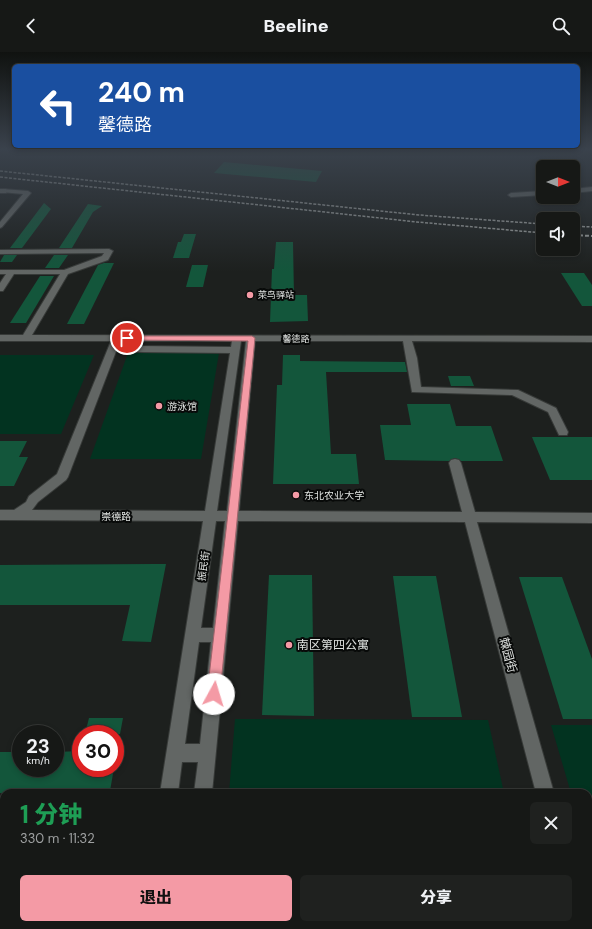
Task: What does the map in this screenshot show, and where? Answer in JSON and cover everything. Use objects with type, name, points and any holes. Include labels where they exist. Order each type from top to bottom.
[{"type":"street","points":[[0,226],[28,193],[2,191]]},
{"type":"street","points":[[511,195],[536,193]]},
{"type":"street","points":[[0,211],[14,211]]},
{"type":"street","points":[[0,252],[109,251],[105,258],[65,272],[0,272]]},
{"type":"street","points":[[0,288],[12,272]]},
{"type":"street","points":[[26,338],[65,272]]},
{"type":"street","points":[[0,338],[122,338],[62,478],[33,499],[30,506],[16,515]]},
{"type":"street","name":"馨德路","points":[[122,338],[135,349],[236,344],[252,338],[592,339]]},
{"type":"street","points":[[203,789],[252,338]]},
{"type":"street","points":[[407,339],[412,358],[416,390],[514,392],[552,410],[562,432]]},
{"type":"street","name":"振民街","points":[[170,789],[236,344]]},
{"type":"street","points":[[229,392],[246,392]]},
{"type":"street","points":[[220,448],[240,448]]},
{"type":"street","name":"棘园街","points":[[455,463],[471,517],[544,789]]},
{"type":"street","name":"崇德路","points":[[0,515],[592,518]]},
{"type":"street","points":[[193,635],[220,636]]},
{"type":"street","points":[[175,753],[207,753]]},
{"type":"green space","name":"游泳馆","points":[[128,353],[219,353],[201,459],[90,459]]},
{"type":"green space","points":[[0,355],[94,355],[61,434],[0,434]]},
{"type":"green space","points":[[235,719],[488,720],[503,789],[229,789]]},
{"type":"green space","points":[[551,725],[592,725],[592,789],[570,789]]},
{"type":"building","points":[[44,203],[51,209],[22,248],[10,248]]},
{"type":"building","points":[[88,204],[102,206],[93,212],[72,248],[59,248]]},
{"type":"building","points":[[184,234],[196,234],[189,258],[173,258],[178,242],[181,242]]},
{"type":"building","points":[[276,242],[293,242],[294,295],[307,295],[308,321],[270,322],[272,269],[274,269]]},
{"type":"building","points":[[4,255],[17,255],[12,262],[0,262]]},
{"type":"building","points":[[54,255],[68,255],[59,268],[45,268]]},
{"type":"building","points":[[104,263],[114,263],[84,324],[67,324],[98,265]]},
{"type":"building","points":[[192,265],[208,265],[203,287],[186,287]]},
{"type":"building","points":[[561,273],[584,273],[592,285],[592,306],[582,306]]},
{"type":"building","points":[[40,276],[54,276],[26,323],[10,323]]},
{"type":"building","points":[[283,355],[300,355],[300,361],[405,362],[407,372],[326,372],[331,454],[356,454],[359,484],[273,484],[277,385],[282,385]]},
{"type":"building","points":[[448,376],[470,376],[474,386],[451,386]]},
{"type":"building","points":[[407,404],[450,404],[456,426],[491,426],[503,461],[461,461],[455,458],[449,461],[385,460],[380,425],[411,425]]},
{"type":"building","points":[[532,437],[592,437],[592,480],[550,480]]},
{"type":"building","points":[[0,441],[27,441],[19,457],[28,457],[14,486],[0,486]]},
{"type":"building","points":[[166,564],[151,642],[122,641],[130,605],[0,605],[0,565]]},
{"type":"building","name":"南区第四公寓","points":[[269,575],[312,575],[314,716],[262,715]]},
{"type":"building","points":[[393,576],[436,576],[462,717],[412,717]]},
{"type":"building","points":[[519,577],[562,577],[592,659],[592,719],[563,719]]},
{"type":"building","points":[[89,718],[123,718],[122,725],[87,725]]},
{"type":"building","points":[[72,751],[72,777],[112,777],[110,789],[0,789],[0,752],[12,752],[12,777],[64,777],[64,752]]},
{"type":"railway","points":[[120,190],[417,222],[536,232]]},
{"type":"railway","points":[[180,190],[419,215],[536,223]]},
{"type":"railway","points":[[580,226],[592,227]]},
{"type":"railway","points":[[580,235],[592,236]]},
{"type":"place","name":"菜鸟驿站","points":[[250,295]]},
{"type":"place","name":"游泳馆","points":[[159,406]]},
{"type":"place","name":"东北农业大学","points":[[296,495]]},
{"type":"place","name":"南区第四公寓","points":[[289,645]]},
{"type":"route","points":[[127,338],[252,338],[233,504],[214,694]]}]
